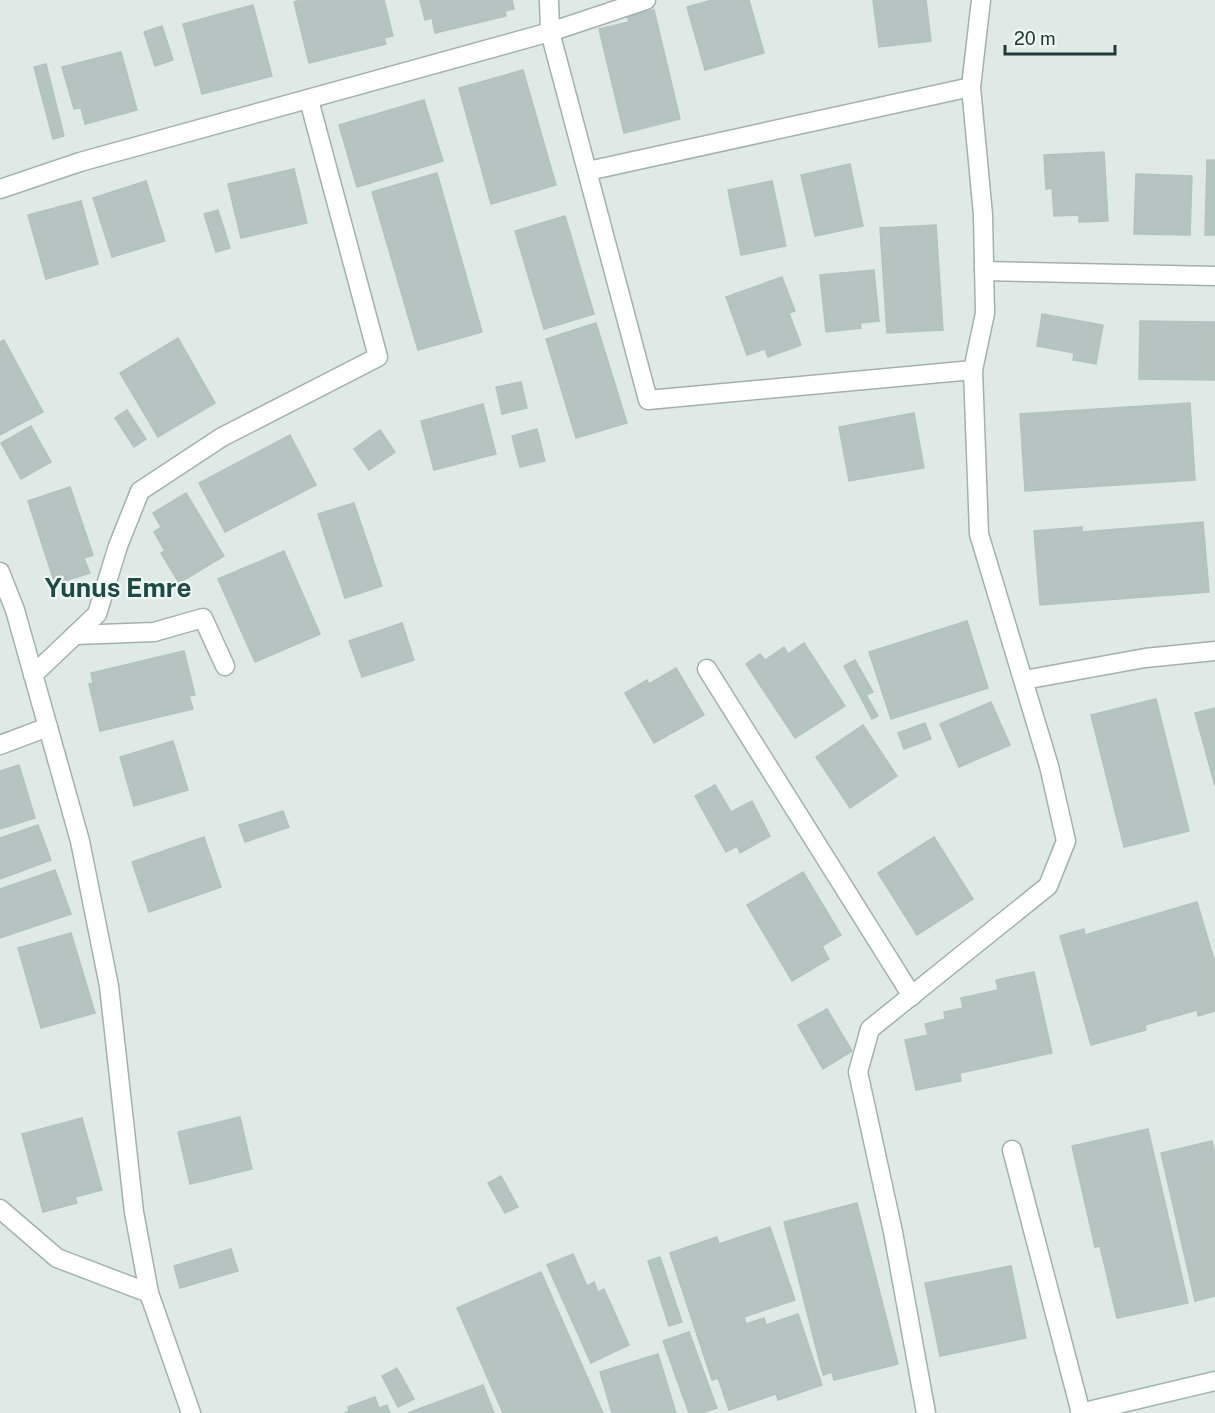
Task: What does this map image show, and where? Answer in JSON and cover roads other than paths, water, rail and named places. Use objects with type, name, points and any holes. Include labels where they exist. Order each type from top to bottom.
[{"type":"street","points":[[549,0],[550,32],[648,400],[973,370]]},
{"type":"street","points":[[0,189],[80,162],[550,32],[646,0]]},
{"type":"street","points":[[926,1413],[893,1232],[858,1072],[870,1029],[1048,886],[1066,841],[1024,680],[979,534],[973,370],[985,313],[983,215],[971,87],[981,0]]},
{"type":"street","points":[[588,171],[971,87]]},
{"type":"street","points":[[33,675],[97,614],[118,546],[140,491],[222,437],[378,357],[309,100]]},
{"type":"street","points":[[984,271],[1215,276]]},
{"type":"street","points":[[0,572],[15,610],[80,841],[109,986],[134,1212],[148,1293],[191,1413]]},
{"type":"street","points":[[75,635],[154,632],[203,618],[225,666]]},
{"type":"street","points":[[1024,680],[1145,658],[1215,651]]},
{"type":"street","points":[[707,669],[912,996]]},
{"type":"street","points":[[0,745],[48,728]]},
{"type":"street","points":[[1012,1149],[1080,1413],[1215,1381]]},
{"type":"street","points":[[0,1209],[57,1258],[148,1293]]},
{"type":"district","name":"Yunus Emre","points":[[118,588]]}]
